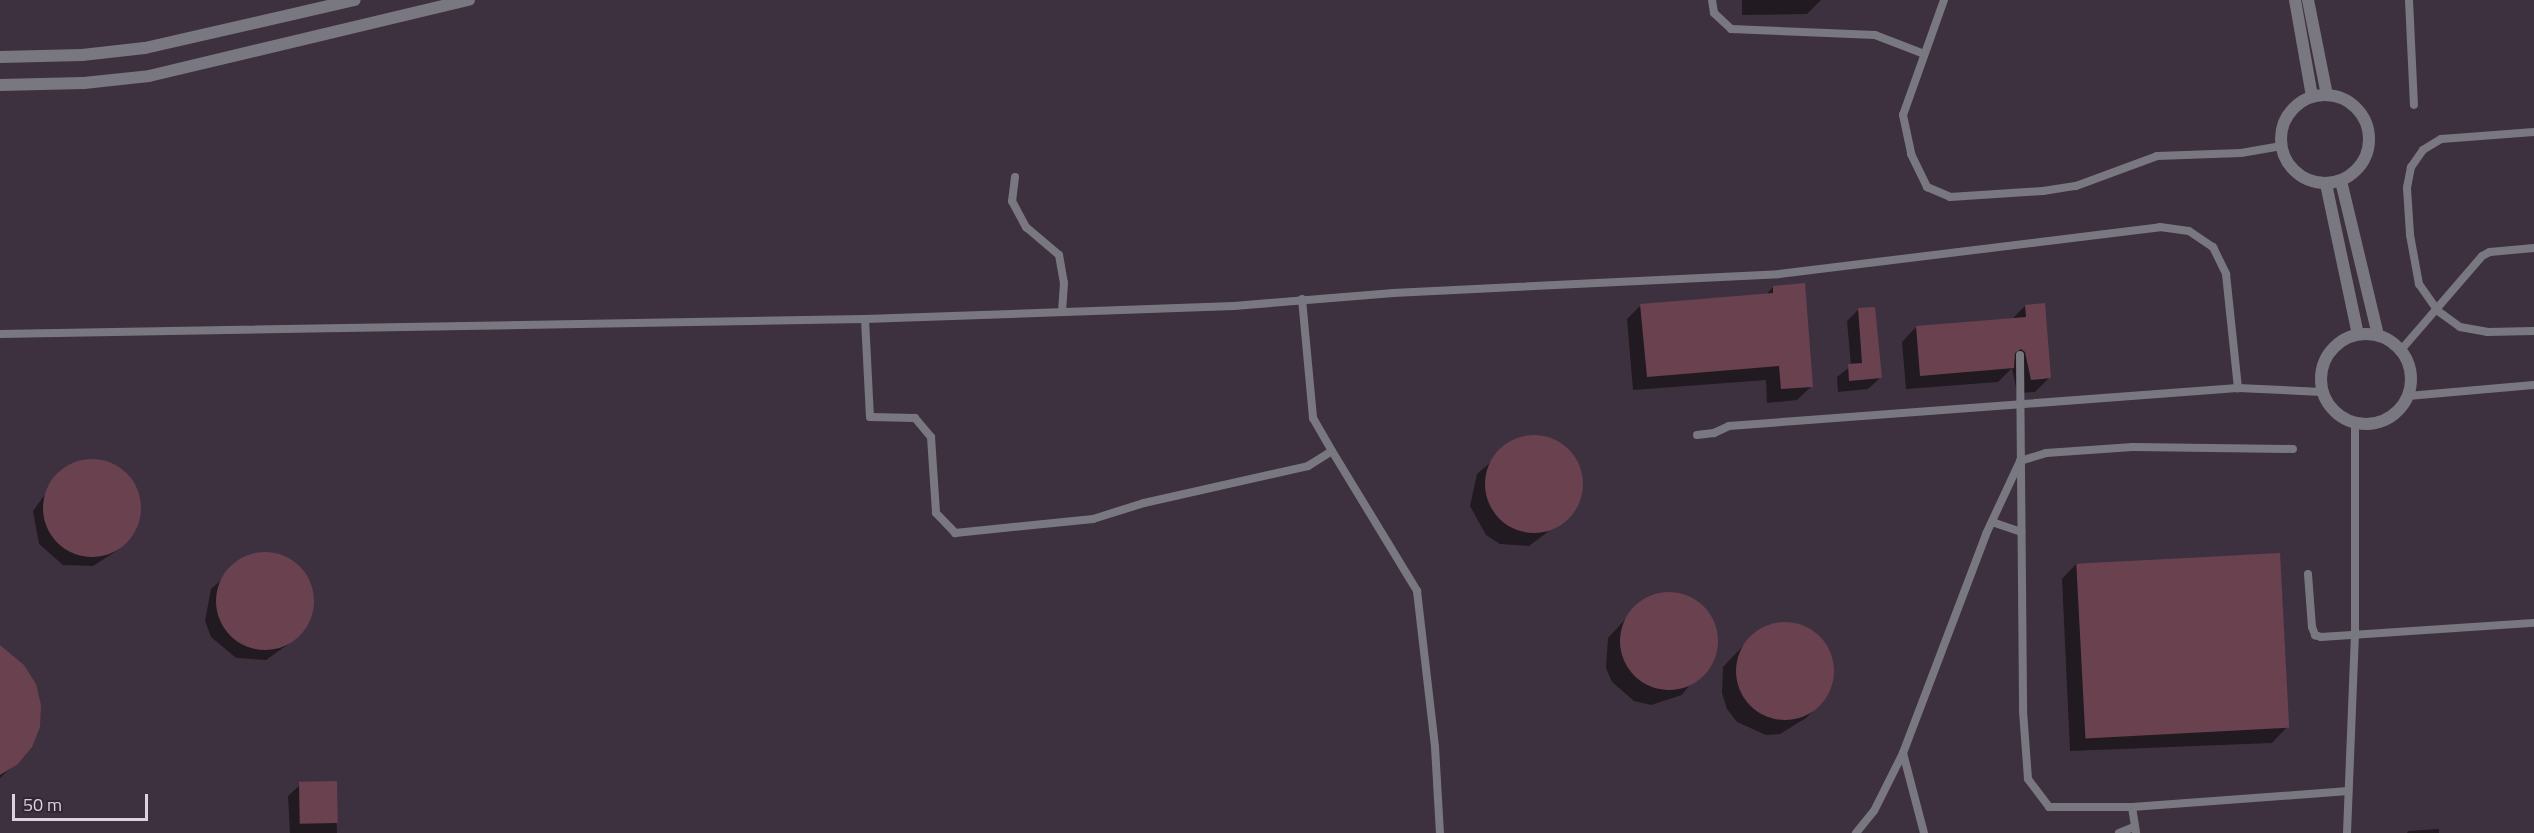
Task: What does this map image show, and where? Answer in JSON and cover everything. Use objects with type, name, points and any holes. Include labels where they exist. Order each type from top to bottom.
[{"type":"street","points":[[0,57],[82,55],[145,48],[354,0]]},
{"type":"street","points":[[0,85],[84,83],[149,76],[470,0]]},
{"type":"street","points":[[2295,0],[2312,96]]},
{"type":"street","points":[[2308,0],[2327,95]]},
{"type":"street","points":[[2327,95],[2355,106],[2369,132],[2363,161],[2341,181],[2326,184],[2313,182],[2292,169],[2281,146],[2284,121],[2301,102],[2312,96],[2327,95]]},
{"type":"street","points":[[2341,181],[2378,335]]},
{"type":"street","points":[[2326,184],[2358,334]]},
{"type":"street","points":[[2358,334],[2378,335],[2401,350],[2411,373],[2408,396],[2392,417],[2368,425],[2355,423],[2334,412],[2322,392],[2324,362],[2338,344],[2358,334]]},
{"type":"lane","points":[[1713,0],[1714,13],[1731,29],[1875,35],[1922,53]]},
{"type":"lane","points":[[1944,0],[1922,53],[1903,115],[1911,154],[1927,187],[1950,197],[2076,186],[2157,156],[2241,153],[2281,146]]},
{"type":"lane","points":[[2409,0],[2414,105]]},
{"type":"lane","points":[[2534,132],[2441,139],[2423,150],[2411,167],[2407,188],[2410,235],[2419,284],[2438,311],[2460,327],[2487,332],[2534,331]]},
{"type":"lane","points":[[1016,177],[1012,201],[1026,227],[1059,255],[1064,283],[1062,312]]},
{"type":"lane","points":[[0,334],[865,318],[1062,312],[1779,274],[2160,227],[2189,231],[2213,247],[2222,265],[2226,274],[2238,388]]},
{"type":"lane","points":[[2401,350],[2438,311],[2482,256],[2490,252],[2534,248]]},
{"type":"lane","points":[[1302,299],[1312,418],[1417,591],[1436,747],[1440,833]]},
{"type":"lane","points":[[865,318],[870,417],[915,418],[931,437],[936,513],[955,533],[1093,519],[1144,503],[1308,466],[1332,451]]},
{"type":"lane","points":[[2020,355],[2023,711],[2028,779],[2049,807],[2133,807],[2348,790]]},
{"type":"lane","points":[[2408,396],[2534,385]]},
{"type":"lane","points":[[1697,435],[1714,433],[1729,426],[2238,388],[2322,392]]},
{"type":"lane","points":[[2347,833],[2355,635],[2355,423]]},
{"type":"lane","points":[[1856,833],[1874,811],[1903,753],[1992,522],[2020,461],[2046,453],[2133,447],[2293,449]]},
{"type":"lane","points":[[1992,522],[2021,532]]},
{"type":"lane","points":[[2308,574],[2315,635],[2355,635],[2534,623]]},
{"type":"lane","points":[[1903,753],[1924,833]]},
{"type":"lane","points":[[2119,833],[2135,830],[2133,807]]},
{"type":"building","points":[[1805,283],[1813,387],[1781,389],[1779,366],[1647,377],[1640,304],[1773,293],[1773,286]]},
{"type":"building","points":[[2045,303],[2051,378],[2031,380],[2025,352],[2021,349],[2015,353],[2014,368],[1920,376],[1916,326],[2026,317],[2025,305]]},
{"type":"building","points":[[1875,307],[1882,378],[1849,381],[1848,364],[1862,363],[1858,308]]},
{"type":"building","points":[[1534,435],[1553,439],[1569,449],[1579,465],[1583,484],[1579,503],[1569,519],[1553,529],[1534,533],[1515,529],[1499,519],[1489,503],[1485,484],[1489,465],[1499,449],[1515,439]]},
{"type":"building","points":[[92,459],[111,463],[127,473],[137,489],[141,508],[137,527],[127,543],[111,553],[92,557],[73,553],[57,543],[47,527],[43,508],[47,489],[57,473],[73,463]]},
{"type":"building","points":[[265,552],[284,556],[300,566],[310,582],[314,601],[310,620],[300,636],[284,646],[265,650],[246,646],[230,636],[220,620],[216,601],[220,582],[230,566],[246,556]]},
{"type":"building","points":[[2280,553],[2289,728],[2085,738],[2076,564]]},
{"type":"building","points":[[1669,592],[1688,595],[1704,606],[1715,622],[1718,641],[1715,660],[1704,676],[1688,687],[1669,690],[1650,687],[1634,676],[1623,660],[1620,641],[1623,622],[1634,606],[1650,595]]},
{"type":"building","points":[[1785,622],[1804,625],[1820,636],[1831,652],[1834,671],[1831,690],[1820,706],[1804,717],[1785,720],[1766,717],[1750,706],[1739,690],[1736,671],[1739,652],[1750,636],[1766,625]]},
{"type":"building","points":[[0,645],[24,665],[36,684],[41,705],[40,727],[32,747],[18,764],[0,775]]},
{"type":"building","points":[[337,781],[338,823],[300,824],[299,782]]}]
